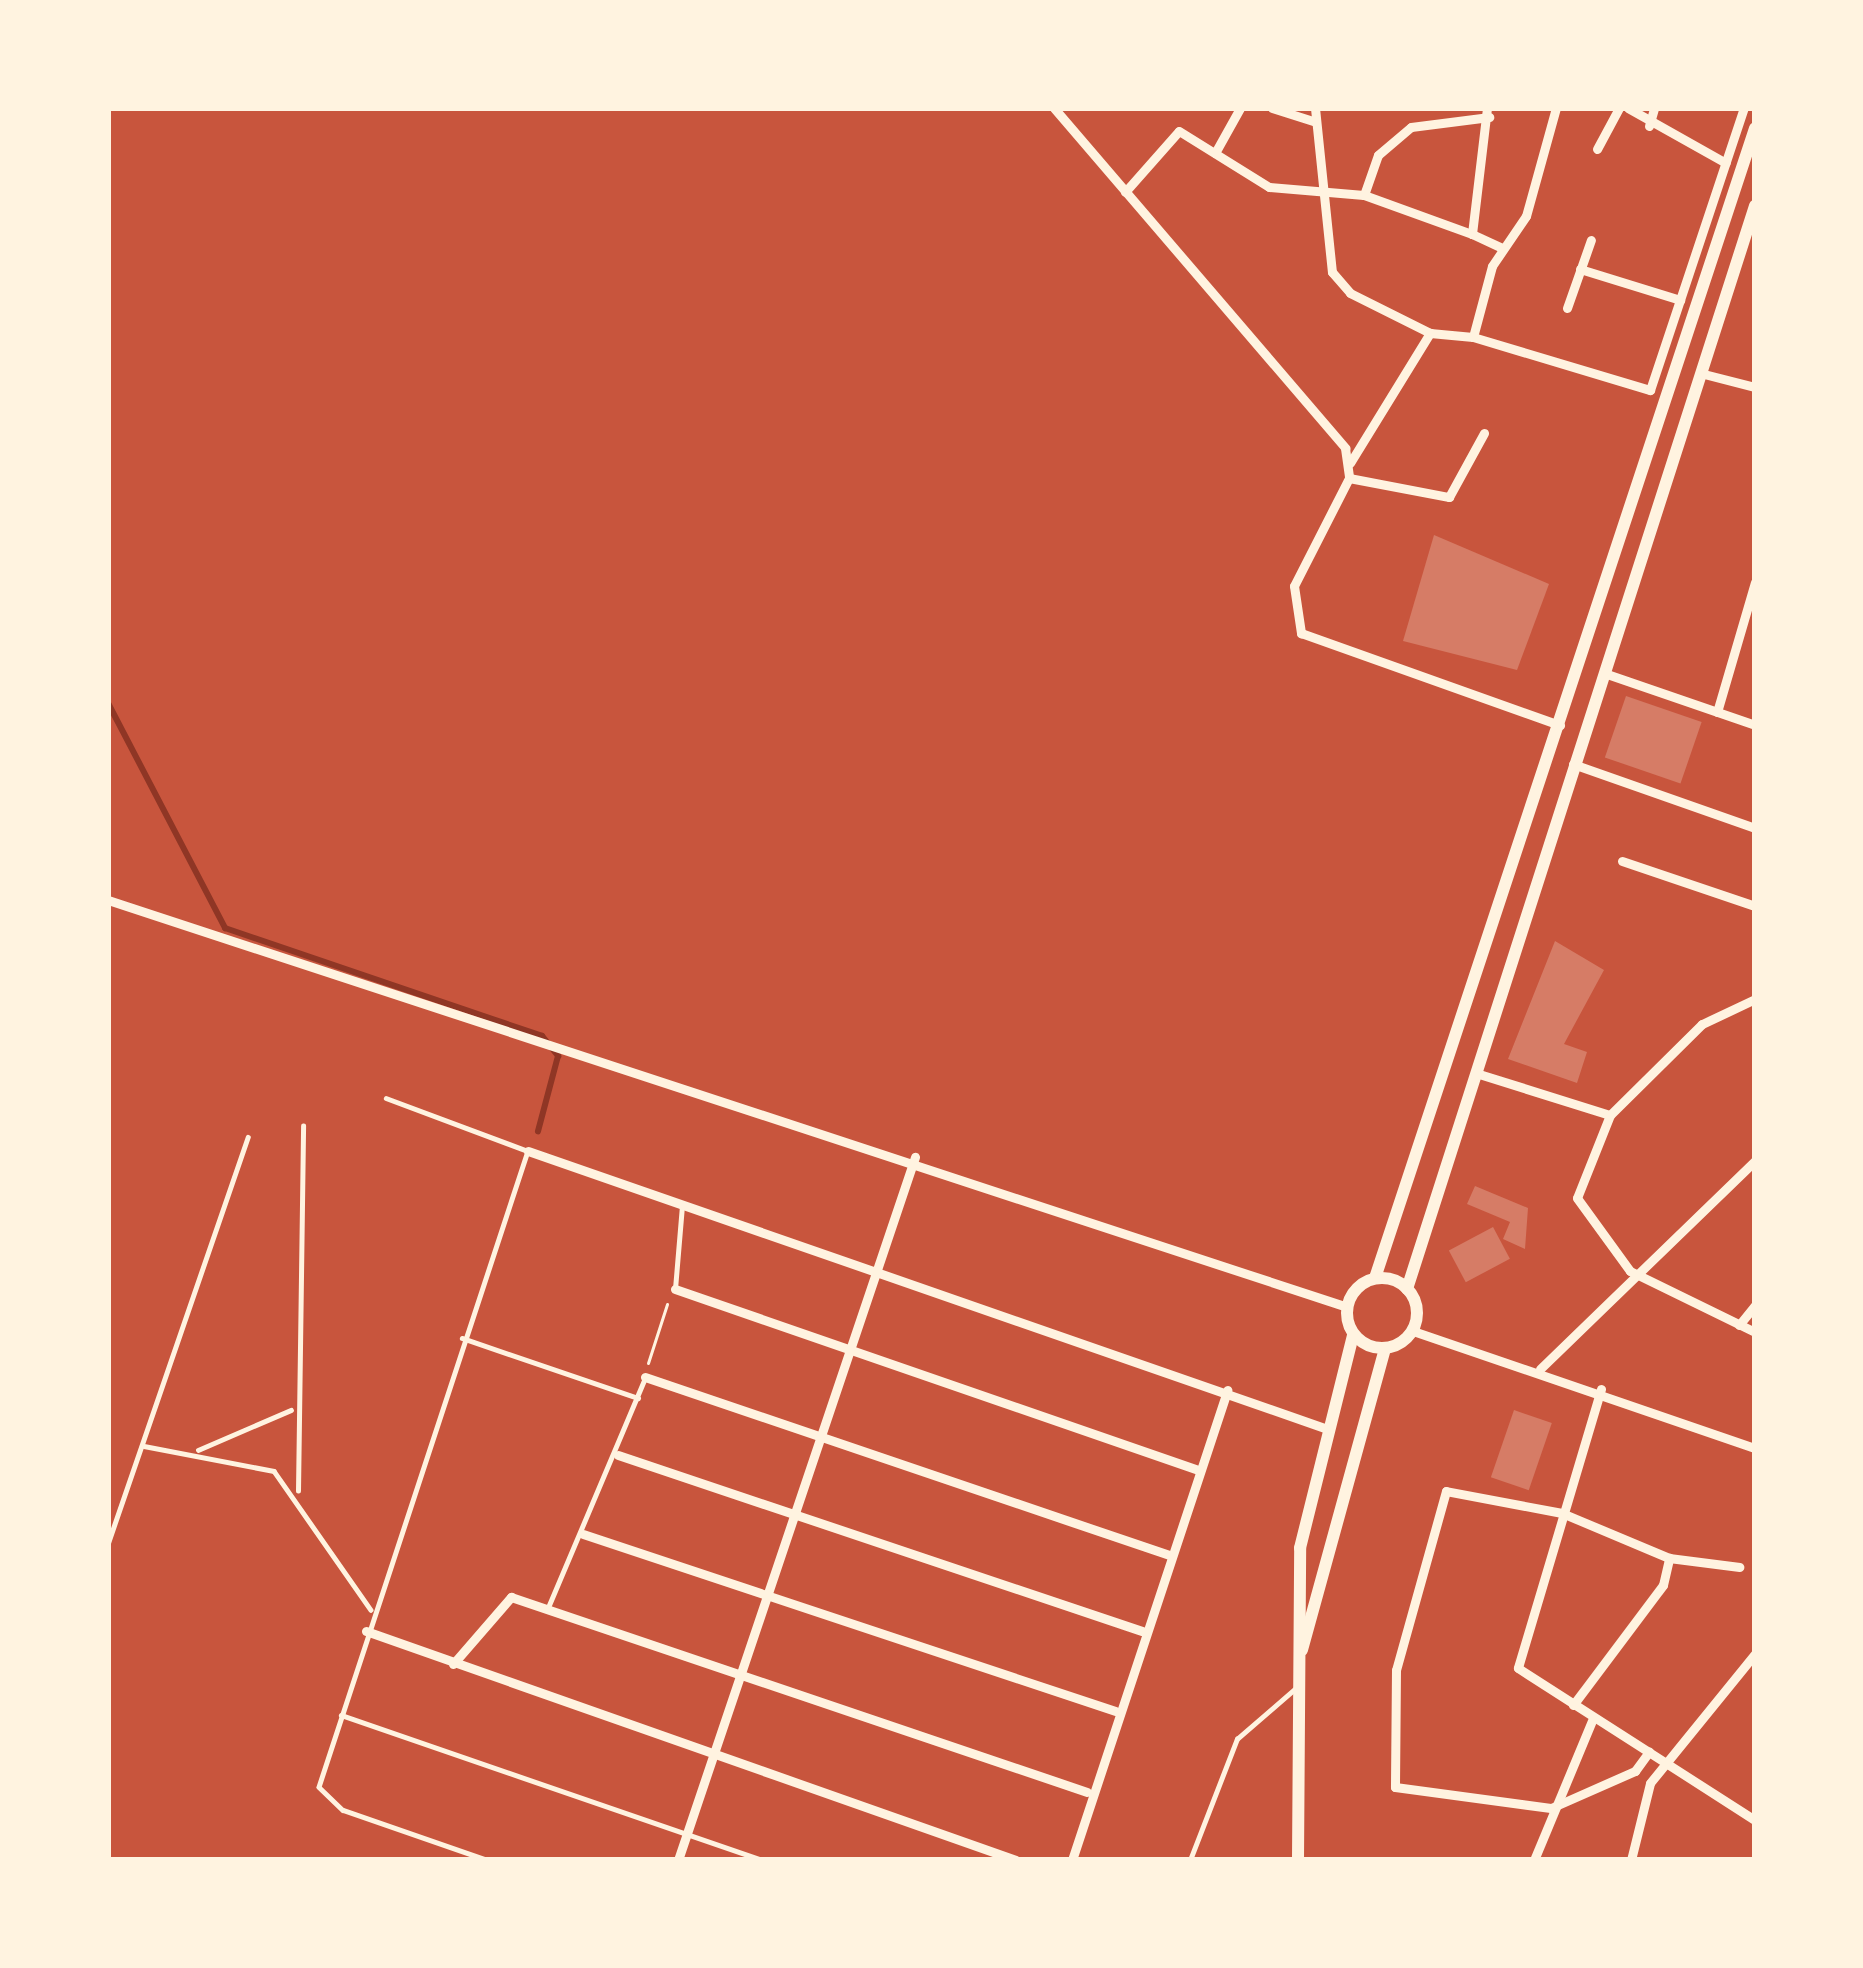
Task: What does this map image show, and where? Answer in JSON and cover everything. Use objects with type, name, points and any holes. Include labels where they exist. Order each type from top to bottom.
[{"type":"main road","points":[[1298,1860],[1300,1548],[1325,1428],[1353,1335],[1347,1307],[1375,1278],[1755,128]]},
{"type":"main road","points":[[1299,1663],[1384,1349],[1413,1331],[1408,1289],[1755,206]]},
{"type":"main road","points":[[1375,1278],[1408,1289]]},
{"type":"main road","points":[[1353,1335],[1384,1349]]},
{"type":"street","points":[[1054,108],[1350,463]]},
{"type":"street","points":[[1215,153],[1240,108]]},
{"type":"street","points":[[1272,108],[1313,121]]},
{"type":"street","points":[[1316,108],[1318,187],[1336,279],[1430,333],[1473,337],[1648,391],[1744,108]]},
{"type":"street","points":[[1473,337],[1502,248],[1526,216],[1556,108]]},
{"type":"street","points":[[1597,149],[1623,108],[1648,126],[1726,163]]},
{"type":"street","points":[[1648,126],[1654,108]]},
{"type":"street","points":[[1364,195],[1378,155],[1411,127],[1488,112],[1472,234]]},
{"type":"street","points":[[1125,192],[1170,133],[1215,153],[1269,188],[1318,187],[1364,195],[1502,248]]},
{"type":"street","points":[[1568,308],[1591,239]]},
{"type":"street","points":[[1580,269],[1680,300]]},
{"type":"street","points":[[1430,333],[1350,463],[1349,478],[1294,586],[1301,632],[1560,725]]},
{"type":"street","points":[[1700,373],[1755,387]]},
{"type":"street","points":[[1349,478],[1449,497],[1484,433]]},
{"type":"street","points":[[1718,712],[1755,582]]},
{"type":"street","points":[[1604,673],[1755,725]]},
{"type":"street","points":[[1573,764],[1755,828]]},
{"type":"street","points":[[1622,861],[1755,906]]},
{"type":"street","points":[[108,900],[915,1156],[1347,1307]]},
{"type":"street","points":[[1755,999],[1702,1024],[1610,1115],[1577,1198],[1630,1271],[1755,1332]]},
{"type":"street","points":[[1479,1074],[1610,1115]]},
{"type":"street","points":[[527,1151],[1227,1390],[1325,1428]]},
{"type":"street","points":[[678,1860],[915,1156]]},
{"type":"street","points":[[1540,1369],[1630,1271],[1755,1161]]},
{"type":"street","points":[[675,1289],[848,1354],[1198,1470]]},
{"type":"street","points":[[1739,1324],[1755,1305]]},
{"type":"street","points":[[1413,1331],[1600,1389],[1755,1448]]},
{"type":"street","points":[[645,1377],[1169,1555]]},
{"type":"street","points":[[1600,1389],[1516,1660],[1592,1721],[1665,1759],[1755,1820]]},
{"type":"street","points":[[1072,1860],[1087,1792],[1227,1390]]},
{"type":"street","points":[[618,1455],[1142,1631]]},
{"type":"street","points":[[1649,1752],[1635,1771],[1551,1808],[1409,1795],[1390,1780],[1407,1610],[1441,1497],[1461,1487],[1562,1513],[1669,1558],[1739,1567]]},
{"type":"street","points":[[583,1534],[1115,1711]]},
{"type":"street","points":[[1573,1705],[1663,1585],[1669,1558]]},
{"type":"street","points":[[453,1664],[511,1597],[1087,1792]]},
{"type":"street","points":[[366,1631],[1016,1860]]},
{"type":"street","points":[[1631,1860],[1665,1759],[1755,1654]]},
{"type":"street","points":[[1534,1860],[1551,1808],[1592,1721]]},
{"type":"lane","points":[[386,1098],[527,1151],[460,1337],[318,1775],[327,1798],[487,1860]]},
{"type":"lane","points":[[298,1491],[292,1410],[308,1245],[303,1126]]},
{"type":"lane","points":[[108,1544],[248,1137]]},
{"type":"lane","points":[[675,1289],[682,1205]]},
{"type":"lane","points":[[460,1337],[638,1398]]},
{"type":"lane","points":[[547,1610],[618,1455],[645,1377]]},
{"type":"lane","points":[[198,1450],[292,1410]]},
{"type":"lane","points":[[141,1446],[249,1460],[298,1491],[371,1610]]},
{"type":"lane","points":[[1190,1860],[1237,1739],[1298,1687]]},
{"type":"lane","points":[[341,1715],[760,1860]]},
{"type":"path","points":[[645,1377],[675,1289]]},
{"type":"building","points":[[1434,535],[1549,584],[1517,670],[1403,641]]},
{"type":"building","points":[[1626,696],[1702,722],[1680,784],[1605,757]]},
{"type":"building","points":[[1555,941],[1604,970],[1564,1044],[1587,1052],[1577,1083],[1508,1059]]},
{"type":"building","points":[[1475,1186],[1528,1208],[1525,1249],[1503,1239],[1510,1222],[1467,1204]]},
{"type":"building","points":[[1493,1227],[1510,1259],[1466,1282],[1449,1250]]},
{"type":"building","points":[[1514,1410],[1552,1423],[1529,1490],[1491,1477]]},
{"type":"waterway","points":[[108,703],[225,928],[542,1036],[558,1056],[538,1131]]}]
